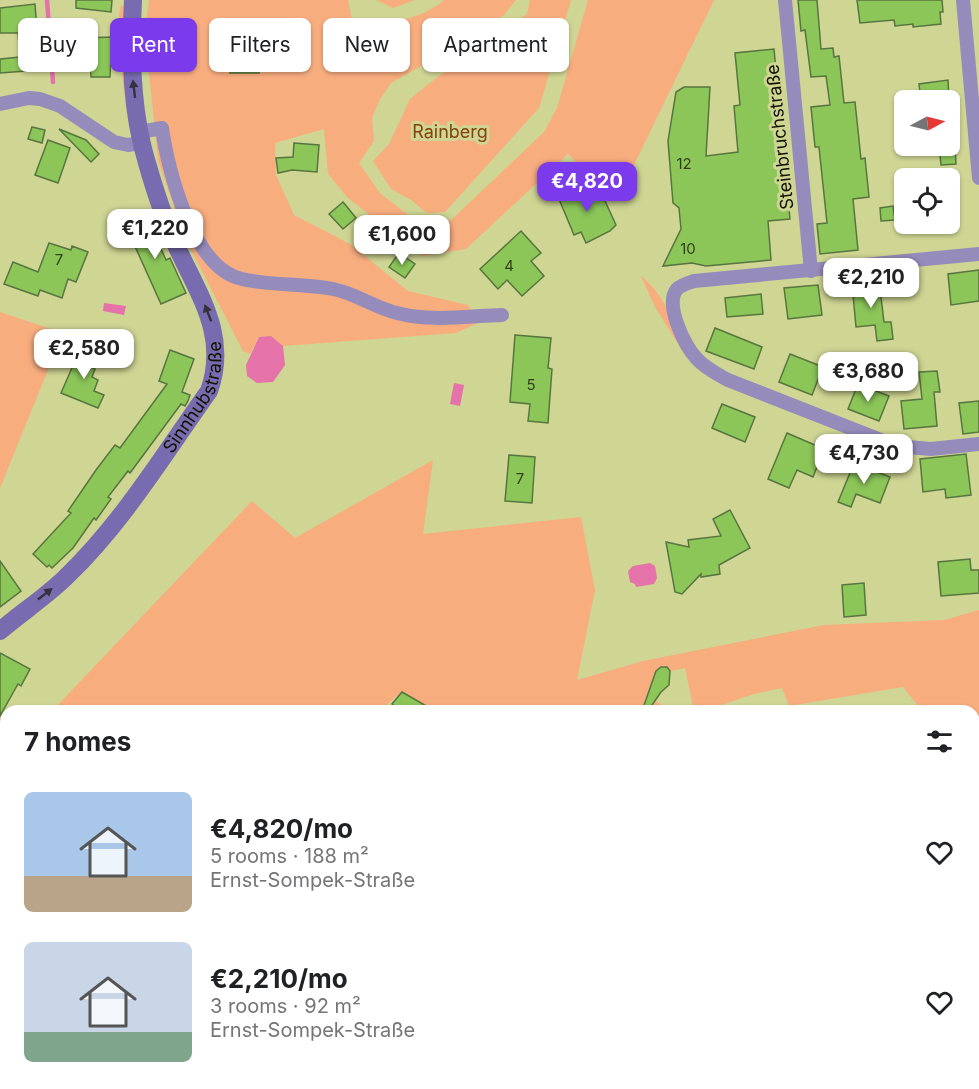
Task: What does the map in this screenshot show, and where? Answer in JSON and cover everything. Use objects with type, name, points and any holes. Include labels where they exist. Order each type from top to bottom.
[{"type":"street","name":"Sinnhubstraße","points":[[0,631],[66,577],[101,539],[146,482],[209,391],[214,377],[216,342],[210,316],[164,215],[141,137],[131,56],[133,0]]},
{"type":"street","name":"Steinbruchstraße","points":[[785,0],[811,271]]},
{"type":"street","points":[[963,0],[979,178]]},
{"type":"street","points":[[0,104],[29,98],[40,99],[60,106],[120,145],[162,128],[165,149],[187,219],[200,247],[219,268],[239,279],[334,289],[395,313],[419,318],[502,315]]},
{"type":"street","points":[[979,254],[694,281],[682,285],[673,296],[677,322],[686,345],[708,369],[728,380],[896,446],[932,449],[979,444]]},
{"type":"green space","name":"Rainberg","points":[[149,0],[348,0],[352,18],[323,18],[323,72],[410,72],[408,18],[423,13],[444,0],[516,0],[503,16],[498,18],[422,18],[422,65],[391,83],[380,99],[372,118],[374,141],[359,163],[380,193],[428,231],[451,220],[544,132],[557,108],[569,72],[588,0],[714,0],[617,200],[568,154],[466,249],[422,256],[348,198],[328,174],[324,129],[275,143],[276,175],[294,215],[350,244],[408,291],[468,305],[478,323],[456,333],[283,346],[271,336],[259,337],[250,354],[243,351],[184,236],[158,160],[149,72],[197,72],[197,18],[147,18]]},
{"type":"green space","points":[[376,0],[415,0],[393,8]]},
{"type":"green space","name":"Rainberg","points":[[530,0],[571,0],[566,18],[521,18],[527,14]]},
{"type":"green space","points":[[121,5],[125,7],[125,18],[119,18]]},
{"type":"green space","points":[[122,72],[125,72],[125,97]]},
{"type":"green space","name":"Rainberg","points":[[445,72],[550,72],[539,108],[445,212],[427,213],[411,200],[391,189],[373,161],[389,144],[410,99]]},
{"type":"green space","points":[[641,276],[657,292],[663,302],[685,355],[655,307]]},
{"type":"green space","points":[[0,312],[63,333],[0,488]]},
{"type":"green space","points":[[433,460],[423,534],[581,517],[595,590],[577,680],[643,661],[824,625],[944,620],[979,610],[979,705],[917,705],[903,687],[795,705],[789,705],[782,688],[721,705],[693,705],[685,668],[670,671],[665,667],[656,670],[647,696],[662,705],[425,705],[402,692],[386,705],[58,705],[252,501],[295,538]]},
{"type":"shaded area","points":[[104,303],[126,306],[124,315],[103,311]]},
{"type":"shaded area","points":[[271,336],[283,346],[285,365],[273,382],[257,383],[247,376],[246,365],[259,337]]},
{"type":"shaded area","points":[[454,383],[464,385],[460,406],[450,404]]},
{"type":"shaded area","points":[[650,563],[655,566],[657,578],[654,584],[636,587],[630,582],[628,571],[633,566]]},
{"type":"building","points":[[76,0],[112,0],[111,12],[76,8]]},
{"type":"building","points":[[798,0],[817,0],[821,49],[833,48],[834,57],[839,56],[844,103],[855,102],[861,159],[865,158],[869,197],[853,199],[858,250],[820,254],[817,224],[827,223],[819,147],[815,147],[811,107],[830,105],[826,76],[811,77],[805,30],[801,31]]},
{"type":"building","points":[[857,0],[942,0],[941,24],[895,26],[894,20],[860,23]]},
{"type":"building","points":[[35,4],[36,18],[18,18],[18,33],[0,33],[0,8]]},
{"type":"building","points":[[98,37],[110,37],[110,77],[91,77],[91,72],[98,72]]},
{"type":"building","points":[[774,49],[790,219],[768,221],[771,260],[706,266],[692,263],[663,266],[681,229],[679,208],[673,203],[668,141],[676,92],[684,87],[710,87],[706,156],[738,152],[734,106],[740,105],[735,53]]},
{"type":"building","points":[[18,57],[18,72],[0,73],[0,59]]},
{"type":"building","points":[[230,72],[259,72],[259,73]]},
{"type":"building","points":[[948,80],[948,90],[920,90],[919,84]]},
{"type":"building","points":[[32,127],[45,130],[42,143],[28,139]]},
{"type":"building","points":[[59,129],[86,140],[99,154],[91,162]]},
{"type":"building","points":[[48,140],[70,148],[58,183],[35,175]]},
{"type":"building","points":[[294,143],[319,145],[317,172],[292,170],[278,173],[276,158],[293,157]]},
{"type":"building","points":[[940,156],[956,156],[956,164],[941,165]]},
{"type":"building","points":[[585,182],[591,194],[600,190],[616,225],[610,231],[586,243],[581,232],[574,235],[559,199]]},
{"type":"building","points":[[343,202],[356,218],[343,229],[329,214]]},
{"type":"building","points":[[893,206],[894,220],[881,221],[880,208]]},
{"type":"building","points":[[145,213],[166,260],[170,258],[186,293],[161,304],[124,222]]},
{"type":"building","points":[[521,231],[541,253],[531,261],[544,276],[522,296],[507,280],[498,289],[480,269]]},
{"type":"building","points":[[49,243],[71,250],[72,246],[88,252],[76,282],[68,279],[62,298],[40,290],[38,296],[4,284],[13,262],[38,272]]},
{"type":"building","points":[[399,253],[415,264],[405,278],[389,267]]},
{"type":"building","points":[[979,270],[979,301],[951,305],[948,274]]},
{"type":"building","points":[[879,281],[884,322],[891,322],[893,339],[877,341],[875,325],[856,327],[852,284]]},
{"type":"building","points":[[818,285],[822,315],[788,319],[784,288]]},
{"type":"building","points":[[761,294],[763,314],[727,317],[725,298]]},
{"type":"building","points":[[715,328],[762,347],[754,369],[706,351]]},
{"type":"building","points":[[515,335],[551,338],[548,368],[552,369],[548,423],[528,421],[530,404],[510,402]]},
{"type":"building","points":[[83,348],[98,354],[92,377],[98,380],[94,391],[104,395],[98,408],[61,393]]},
{"type":"building","points":[[170,350],[194,359],[182,392],[190,395],[188,401],[185,406],[181,404],[130,473],[128,471],[108,497],[111,499],[96,520],[94,518],[73,548],[52,568],[49,565],[47,567],[33,554],[71,513],[68,511],[96,470],[115,445],[120,448],[167,384],[159,381]]},
{"type":"building","points":[[790,354],[823,367],[812,395],[779,382]]},
{"type":"building","points":[[830,354],[843,358],[839,371],[825,366]]},
{"type":"building","points":[[937,371],[940,392],[934,392],[937,426],[904,429],[901,401],[922,399],[919,372]]},
{"type":"building","points":[[858,384],[889,396],[879,421],[848,409]]},
{"type":"building","points":[[979,401],[979,432],[963,434],[959,403]]},
{"type":"building","points":[[722,404],[755,417],[745,442],[712,428]]},
{"type":"building","points":[[787,433],[824,449],[813,477],[797,470],[789,488],[768,479]]},
{"type":"building","points":[[966,454],[971,495],[946,498],[945,489],[923,492],[920,459]]},
{"type":"building","points":[[509,455],[535,457],[532,503],[505,501]]},
{"type":"building","points":[[854,463],[890,477],[880,503],[856,494],[851,507],[838,502]]},
{"type":"building","points":[[730,510],[750,548],[719,565],[720,574],[701,577],[701,574],[682,594],[675,592],[666,542],[689,547],[688,540],[721,536],[713,519]]},
{"type":"building","points":[[970,559],[971,570],[979,570],[979,593],[941,596],[938,562]]},
{"type":"building","points":[[0,561],[21,591],[0,607]]},
{"type":"building","points":[[864,583],[866,615],[844,617],[842,585]]},
{"type":"building","points":[[0,653],[30,669],[21,686],[18,684],[6,705],[0,705]]},
{"type":"building","points":[[661,667],[667,667],[670,671],[669,685],[652,705],[644,705],[656,671]]},
{"type":"building","points":[[402,692],[425,705],[393,705]]},
{"type":"waterway","points":[[47,0],[53,82]]}]
